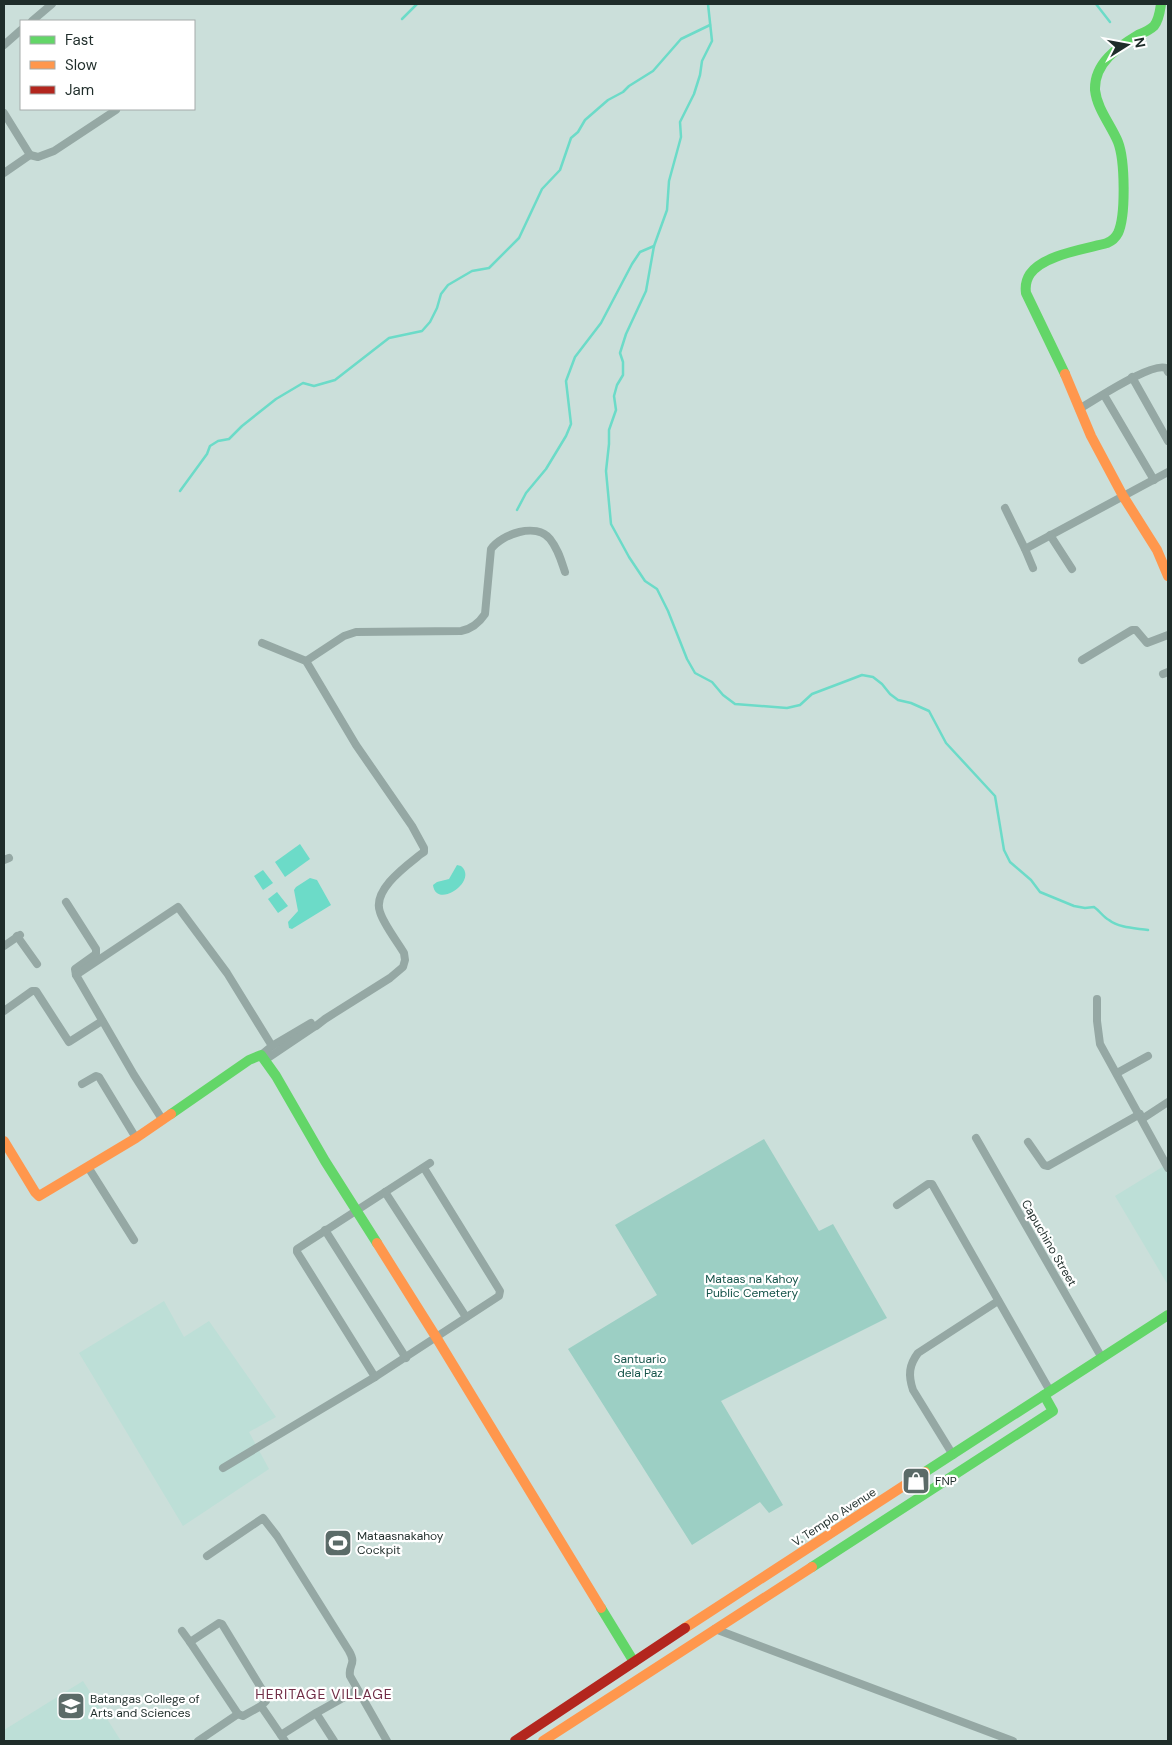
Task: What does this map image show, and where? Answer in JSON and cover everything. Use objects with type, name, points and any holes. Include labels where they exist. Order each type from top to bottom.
[{"type":"street","points":[[33,20],[52,4]]},
{"type":"street","points":[[1161,4],[1160,14],[1153,27],[1121,44],[1103,63],[1097,76],[1095,91],[1099,105],[1121,150],[1122,206],[1120,230],[1111,241],[1043,264],[1030,274],[1025,286],[1026,293],[1067,379],[1091,436],[1124,496],[1157,550],[1168,576]]},
{"type":"street","points":[[4,45],[20,31]]},
{"type":"street","points":[[4,113],[30,155],[38,157],[54,151],[116,110]]},
{"type":"street","points":[[4,173],[30,155]]},
{"type":"street","points":[[1079,409],[1132,377],[1160,366],[1166,368],[1168,372]]},
{"type":"street","points":[[1132,377],[1168,441]]},
{"type":"street","points":[[1104,395],[1154,480]]},
{"type":"street","points":[[1025,549],[1168,472]]},
{"type":"street","points":[[1005,508],[1033,568]]},
{"type":"street","points":[[306,661],[344,636],[356,632],[461,631],[470,629],[485,614],[491,549],[497,541],[518,532],[537,531],[550,538],[558,551],[565,572]]},
{"type":"street","points":[[1050,535],[1072,569]]},
{"type":"street","points":[[1082,660],[1132,630],[1136,630],[1146,643],[1168,635]]},
{"type":"street","points":[[262,643],[306,661],[369,765],[412,826],[424,848],[424,852],[401,869],[387,885],[378,905],[380,913],[404,953],[403,967],[390,978],[325,1019],[272,1046],[263,1058]]},
{"type":"street","points":[[66,902],[96,949],[96,954],[76,970],[76,975],[162,1120]]},
{"type":"street","points":[[76,975],[178,907],[227,974],[272,1046]]},
{"type":"street","points":[[4,946],[19,935],[37,964]]},
{"type":"street","points":[[4,1011],[32,990],[36,991],[70,1042],[102,1020]]},
{"type":"street","points":[[1097,999],[1100,1044],[1168,1168]]},
{"type":"street","points":[[4,1141],[35,1192],[39,1196],[43,1196],[136,1138],[249,1060],[263,1058],[314,1025]]},
{"type":"street","points":[[1117,1073],[1148,1056]]},
{"type":"street","points":[[263,1058],[634,1662]]},
{"type":"street","points":[[82,1084],[96,1076],[99,1077],[136,1138]]},
{"type":"street","points":[[1028,1142],[1044,1165],[1048,1166],[1168,1102]]},
{"type":"street","name":"Capuchino Street","points":[[976,1138],[1102,1358]]},
{"type":"street","points":[[223,1468],[375,1377],[406,1358],[499,1296],[500,1290],[427,1165],[298,1247],[297,1252],[375,1377]]},
{"type":"street","points":[[88,1167],[134,1240]]},
{"type":"street","points":[[543,1741],[1053,1411],[1047,1393],[998,1301],[932,1184],[928,1184],[897,1205]]},
{"type":"street","points":[[385,1192],[466,1317]]},
{"type":"street","points":[[326,1230],[406,1358]]},
{"type":"street","points":[[952,1455],[913,1390],[910,1379],[912,1361],[918,1353],[998,1301]]},
{"type":"street","name":"V. Templo Avenue","points":[[514,1741],[1168,1315]]},
{"type":"street","points":[[208,1556],[263,1518],[277,1536],[349,1650],[353,1662],[349,1672],[350,1676],[387,1741]]},
{"type":"street","points":[[182,1631],[238,1714],[243,1716],[266,1701],[266,1696],[222,1624],[219,1623],[190,1642]]},
{"type":"street","points":[[715,1629],[1013,1741]]},
{"type":"street","points":[[261,1706],[283,1738],[316,1713],[357,1690]]},
{"type":"street","points":[[316,1713],[334,1741]]},
{"type":"street","points":[[198,1741],[238,1714]]},
{"type":"shaded area","points":[[300,844],[310,859],[285,877],[275,862]]},
{"type":"shaded area","points":[[457,865],[461,866],[465,872],[465,879],[461,885],[448,894],[441,895],[436,892],[433,885],[449,879]]},
{"type":"shaded area","points":[[263,870],[273,883],[263,890],[254,876]]},
{"type":"shaded area","points":[[310,878],[317,880],[331,905],[292,929],[289,928],[288,922],[298,911],[294,890]]},
{"type":"shaded area","points":[[277,892],[288,906],[278,913],[268,899]]},
{"type":"shaded area","points":[[1164,1166],[1168,1173],[1168,1285],[1115,1196]]},
{"type":"shaded area","points":[[164,1301],[184,1337],[209,1321],[276,1417],[249,1432],[269,1469],[183,1526],[79,1353]]},
{"type":"shaded area","name":"Batangas College of Arts and Sciences","points":[[83,1681],[121,1741],[4,1741],[4,1730]]},
{"type":"green space","name":"Mataas na Kahoy Public Cemetery","points":[[764,1139],[819,1231],[833,1224],[887,1318],[721,1401],[783,1505],[769,1513],[760,1502],[692,1545],[568,1349],[657,1295],[615,1225]]},
{"type":"waterway","points":[[402,19],[417,4]]},
{"type":"waterway","points":[[517,510],[526,493],[546,469],[571,424],[566,381],[575,357],[601,323],[640,252],[654,246],[667,210],[669,181],[681,137],[680,122],[694,94],[702,61],[712,41],[708,4]]},
{"type":"waterway","points":[[1096,4],[1110,22]]},
{"type":"waterway","points":[[180,491],[207,454],[210,446],[218,441],[229,439],[276,399],[303,383],[314,386],[335,380],[389,338],[422,331],[430,322],[441,294],[448,285],[472,271],[489,268],[519,238],[542,189],[560,170],[571,138],[578,132],[585,120],[608,100],[653,71],[681,39],[710,25]]},
{"type":"waterway","points":[[654,246],[646,291],[626,334],[620,353],[623,362],[623,375],[617,385],[614,396],[616,410],[609,430],[606,471],[611,524],[645,581],[657,589],[687,659],[695,673],[712,682],[723,695],[735,704],[787,708],[800,705],[812,694],[862,675],[873,677],[898,700],[911,703],[929,711],[946,743],[995,796],[1004,850],[1010,862],[1031,880],[1040,892],[1074,906],[1094,907],[1117,925],[1148,930]]},
{"type":"traffic: fast","points":[[1065,374],[1026,293],[1027,281],[1036,267],[1044,262],[1054,257],[1107,243],[1113,240],[1118,233],[1121,225],[1124,188],[1122,161],[1118,142],[1098,104],[1095,90],[1096,80],[1103,64],[1115,51],[1154,26],[1161,4]]},
{"type":"traffic: fast","points":[[171,1114],[249,1060],[261,1055],[276,1076],[325,1161],[377,1243]]},
{"type":"traffic: fast","points":[[925,1472],[1168,1315]]},
{"type":"traffic: fast","points":[[812,1567],[1053,1411],[1044,1395]]},
{"type":"traffic: fast","points":[[601,1608],[634,1662]]},
{"type":"traffic: slow","points":[[1065,374],[1091,436],[1123,496],[1157,550],[1168,576]]},
{"type":"traffic: slow","points":[[4,1141],[39,1196],[136,1138],[171,1114]]},
{"type":"traffic: slow","points":[[377,1243],[601,1608]]},
{"type":"traffic: slow","points":[[685,1628],[925,1472]]},
{"type":"traffic: slow","points":[[543,1741],[812,1567]]},
{"type":"traffic: jam","points":[[515,1741],[685,1628]]},
{"type":"place","name":"FNP","points":[[916,1481]]},
{"type":"place","name":"Mataasnakahoy Cockpit","points":[[338,1543]]},
{"type":"place","name":"Batangas College of Arts and Sciences","points":[[71,1706]]},
{"type":"district","name":"HERITAGE VILLAGE","points":[[324,1694]]},
{"type":"park label","name":"Santuario dela Paz","points":[[640,1366]]}]
